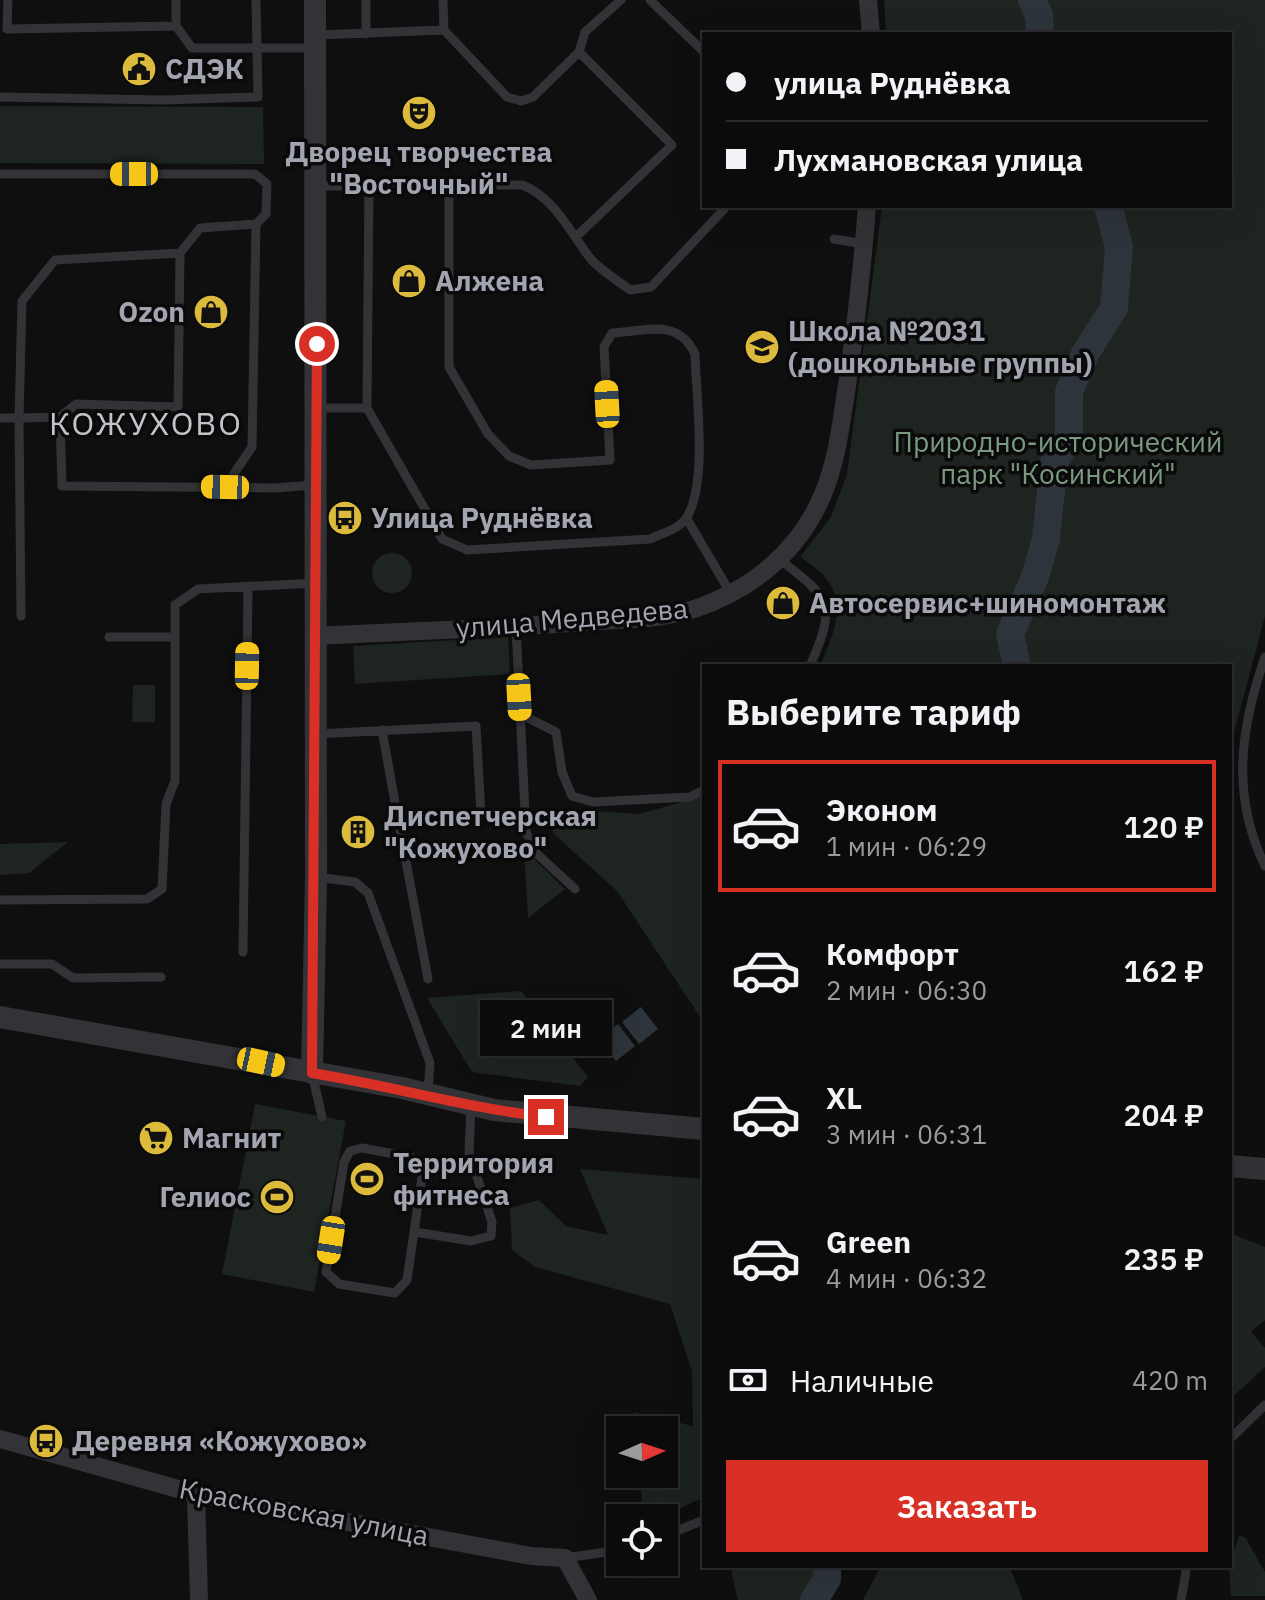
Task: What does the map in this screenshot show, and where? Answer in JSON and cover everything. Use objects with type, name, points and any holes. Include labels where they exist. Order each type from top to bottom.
[{"type":"street","points":[[312,1073],[316,877],[318,186],[315,0]]},
{"type":"street","points":[[868,0],[871,32]]},
{"type":"street","name":"улица Медведева","points":[[316,636],[516,627],[655,616],[695,609],[731,594],[779,559],[812,519],[832,470],[850,368],[867,208]]},
{"type":"street","points":[[0,1017],[541,1117],[702,1129]]},
{"type":"street","points":[[1232,1166],[1265,1169]]},
{"type":"street","name":"Красковская улица","points":[[0,1439],[196,1494],[531,1556],[565,1558]]},
{"type":"street","points":[[196,1494],[199,1600]]},
{"type":"street","points":[[565,1558],[588,1600]]},
{"type":"lane","points":[[8,0],[7,29],[176,26]]},
{"type":"lane","points":[[176,0],[176,26],[192,48],[258,46],[366,34],[444,30]]},
{"type":"lane","points":[[0,97],[163,100],[258,97],[256,0]]},
{"type":"lane","points":[[366,0],[366,34]]},
{"type":"lane","points":[[443,0],[444,30],[507,97],[521,101],[533,97],[579,52],[585,32],[621,0]]},
{"type":"lane","points":[[650,0],[702,50]]},
{"type":"lane","points":[[577,236],[672,145],[579,52]]},
{"type":"lane","points":[[0,174],[255,174],[267,184],[266,214],[256,224],[200,228],[180,253],[178,407],[76,404],[60,417],[0,418]]},
{"type":"lane","points":[[449,183],[449,367],[488,434],[509,456],[531,465],[610,460],[604,347],[612,333],[673,329],[687,338],[695,354],[698,478],[687,519],[731,594]]},
{"type":"lane","points":[[369,184],[367,408],[442,539],[467,550],[650,539],[687,519]]},
{"type":"lane","points":[[318,186],[522,185],[537,190],[577,236],[591,259],[630,290],[651,287],[725,208]]},
{"type":"lane","points":[[225,487],[252,447],[256,224]]},
{"type":"lane","points":[[834,239],[864,244]]},
{"type":"lane","points":[[21,616],[19,418],[22,301],[55,260],[180,253]]},
{"type":"lane","points":[[317,408],[367,408]]},
{"type":"lane","points":[[60,417],[62,486],[316,485]]},
{"type":"lane","points":[[779,559],[818,588],[827,610],[825,632],[811,664]]},
{"type":"lane","points":[[0,900],[147,899],[162,889],[166,804],[175,781],[172,637],[175,605],[188,593],[198,589],[316,583]]},
{"type":"lane","points":[[243,952],[248,588]]},
{"type":"lane","points":[[516,627],[526,832],[535,852],[575,889]]},
{"type":"lane","points":[[109,637],[172,637]]},
{"type":"lane","points":[[1265,657],[1249,709],[1242,787],[1252,840],[1265,866]]},
{"type":"lane","points":[[520,714],[556,732],[562,772],[572,796],[593,802],[690,797],[702,791]]},
{"type":"lane","points":[[315,734],[476,726],[481,815],[398,819]]},
{"type":"lane","points":[[382,730],[428,979]]},
{"type":"lane","points":[[316,877],[355,882],[368,893],[430,1063],[428,1094]]},
{"type":"lane","points":[[0,964],[52,964],[73,978],[161,977]]},
{"type":"lane","points":[[312,1073],[322,1117]]},
{"type":"lane","points":[[415,1232],[471,1241],[491,1236],[492,1222],[469,1153],[471,1105]]},
{"type":"lane","points":[[362,1148],[411,1157],[421,1164],[424,1176],[415,1232],[407,1280],[401,1291],[389,1293],[352,1287],[329,1278],[326,1266],[344,1162],[350,1151],[362,1148]]},
{"type":"lane","points":[[1232,1437],[1265,1405]]},
{"type":"lane","points":[[678,1530],[702,1521]]},
{"type":"lane","points":[[565,1558],[606,1552]]},
{"type":"lane","points":[[1181,1600],[1187,1568]]},
{"type":"green space","name":"Природно-исторический парк \"Косинский\"","points":[[884,0],[1265,0],[1265,616],[1232,740],[1232,664],[821,664],[833,633],[837,605],[828,581],[800,557],[831,517],[847,474],[882,208],[1232,208],[1232,32],[886,32]]},
{"type":"green space","points":[[0,106],[263,107],[264,164],[0,163]]},
{"type":"green space","points":[[392,553],[406,559],[412,573],[406,587],[392,593],[378,587],[372,573],[378,559]]},
{"type":"green space","points":[[508,637],[510,674],[355,684],[353,646]]},
{"type":"green space","points":[[133,685],[155,685],[155,722],[132,722]]},
{"type":"green space","points":[[702,797],[702,1020],[617,891],[553,833],[555,813],[579,810],[639,814]]},
{"type":"green space","points":[[68,842],[29,873],[0,875],[0,844]]},
{"type":"green space","points":[[524,849],[565,889],[528,918]]},
{"type":"green space","points":[[521,991],[588,1077],[580,1086],[472,1072],[427,998]]},
{"type":"green space","points":[[255,1104],[346,1121],[314,1292],[222,1274]]},
{"type":"green space","points":[[580,1169],[702,1179],[702,1498],[678,1509],[678,1504],[642,1504],[641,1488],[678,1488],[678,1422],[693,1426],[692,1371],[670,1304],[535,1267],[512,1250],[510,1208],[539,1200],[566,1226],[608,1235]]},
{"type":"green space","points":[[1232,1234],[1265,1247],[1265,1320],[1251,1332],[1265,1348],[1265,1367],[1232,1397]]},
{"type":"green space","points":[[1239,1536],[1245,1537],[1265,1572],[1265,1596],[1231,1596],[1229,1568],[1232,1568]]},
{"type":"green space","points":[[730,1568],[840,1568],[827,1579],[814,1600],[738,1600]]},
{"type":"green space","points":[[880,1568],[1010,1568],[1023,1600],[863,1600]]},
{"type":"shaded area","points":[[641,1007],[658,1029],[639,1044],[622,1022]]},
{"type":"shaded area","points":[[618,1024],[635,1046],[616,1061],[599,1039]]},
{"type":"waterway","points":[[1032,0],[1039,15],[1040,32]]},
{"type":"waterway","points":[[1017,664],[1010,634],[1035,577],[1046,539],[1054,462],[1069,437],[1069,392],[1085,354],[1114,308],[1119,247],[1109,208]]},
{"type":"waterway","points":[[814,1600],[827,1579],[827,1568]]},
{"type":"place","name":"СДЭК","points":[[139,69]]},
{"type":"place","name":"Дворец творчества \"Восточный\"","points":[[419,113]]},
{"type":"place","name":"Алжена","points":[[409,281]]},
{"type":"place","name":"Ozon","points":[[211,312]]},
{"type":"place","name":"Школа №2031 (дошкольные группы)","points":[[762,347]]},
{"type":"place","name":"Улица Руднёвка","points":[[345,518]]},
{"type":"place","name":"Автосервис+шиномонтаж","points":[[783,603]]},
{"type":"place","name":"Диспетчерская \"Кожухово\"","points":[[358,832]]},
{"type":"place","name":"Магнит","points":[[156,1138]]},
{"type":"place","name":"Территория фитнеса","points":[[367,1179]]},
{"type":"place","name":"Гелиос","points":[[277,1197]]},
{"type":"place","name":"Деревня «Кожухово»","points":[[46,1441]]},
{"type":"district","name":"КОЖУХОВО","points":[[146,424]]},
{"type":"route","points":[[317,344],[316,877],[312,1073],[402,1088],[494,1110],[546,1117]]}]
